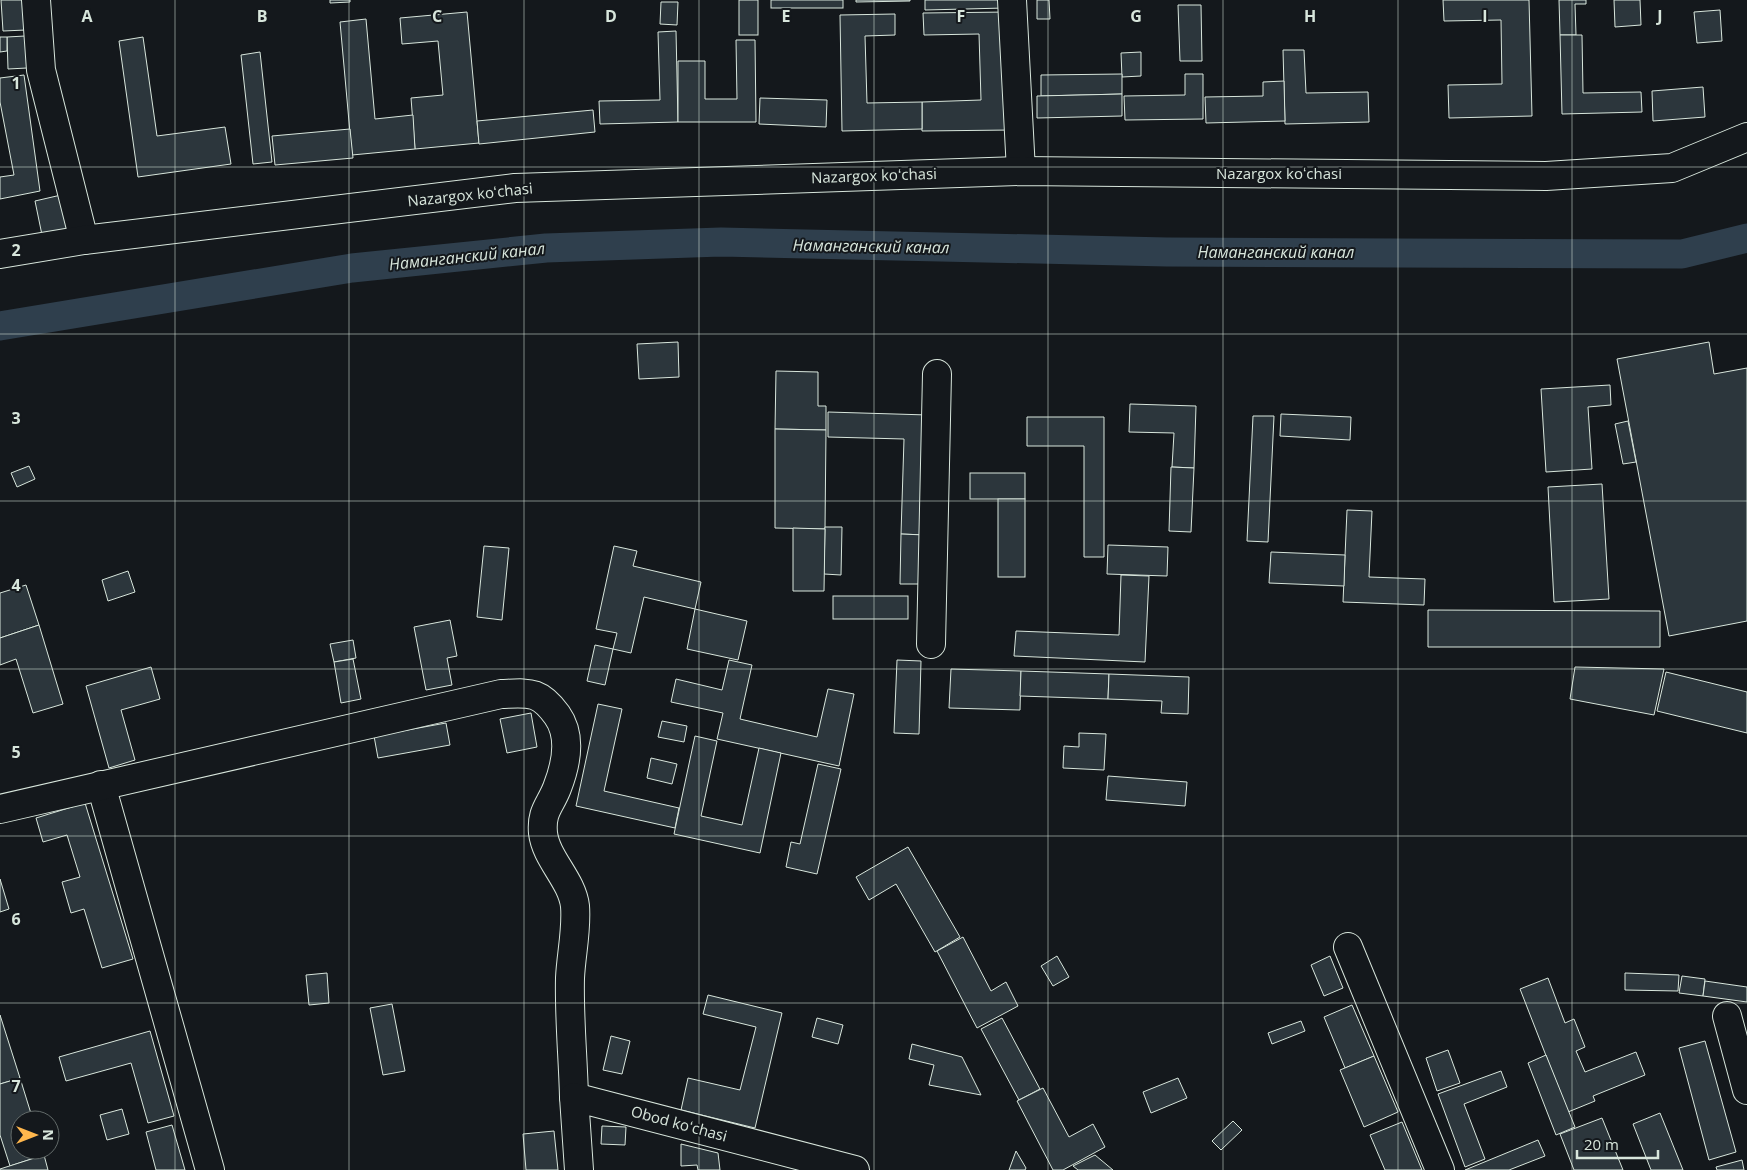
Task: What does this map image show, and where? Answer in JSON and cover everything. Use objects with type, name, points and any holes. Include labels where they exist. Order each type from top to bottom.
[{"type":"street","points":[[36,0],[41,70],[84,240]]},
{"type":"street","points":[[1012,0],[1021,171]]},
{"type":"street","name":"Nazargox koʻchasi","points":[[0,254],[84,240],[515,188],[1021,171],[1546,176],[1672,168],[1747,137]]},
{"type":"street","points":[[931,644],[937,374]]},
{"type":"street","points":[[0,809],[501,694],[532,693],[547,702],[562,726],[567,757],[557,789],[544,812],[543,827],[544,839],[568,885],[575,905],[570,979],[574,1096],[579,1170]]},
{"type":"street","points":[[101,785],[210,1170]]},
{"type":"street","points":[[1348,946],[1440,1170]]},
{"type":"street","points":[[1726,1016],[1747,1090]]},
{"type":"street","name":"Obod koʻchasi","points":[[574,1096],[855,1170]]},
{"type":"building","points":[[1,0],[24,0],[26,30],[3,31]]},
{"type":"building","points":[[330,0],[350,0],[350,2],[330,3]]},
{"type":"building","points":[[739,0],[758,0],[758,35],[739,35]]},
{"type":"building","points":[[771,0],[843,0],[843,8],[771,8]]},
{"type":"building","points":[[856,0],[910,0],[910,1],[856,2]]},
{"type":"building","points":[[925,0],[1005,0],[1005,8],[925,10]]},
{"type":"building","points":[[1037,0],[1049,0],[1050,19],[1037,19]]},
{"type":"building","points":[[1443,0],[1529,0],[1532,116],[1449,118],[1448,85],[1502,84],[1501,20],[1444,21]]},
{"type":"building","points":[[1559,0],[1586,0],[1586,4],[1575,4],[1576,35],[1560,35]]},
{"type":"building","points":[[1614,0],[1640,0],[1641,25],[1615,27]]},
{"type":"building","points":[[661,2],[678,2],[677,25],[660,24]]},
{"type":"building","points":[[1178,5],[1201,5],[1202,61],[1180,61]]},
{"type":"building","points":[[1720,10],[1722,41],[1697,43],[1694,12]]},
{"type":"building","points":[[467,12],[479,143],[415,149],[411,98],[443,95],[438,41],[402,44],[400,18]]},
{"type":"building","points":[[1008,12],[1011,130],[922,131],[922,102],[981,100],[979,34],[924,35],[923,13]]},
{"type":"building","points":[[895,14],[895,35],[865,36],[867,103],[922,102],[922,129],[842,131],[840,15]]},
{"type":"building","points":[[366,19],[375,119],[413,115],[415,149],[352,155],[340,22]]},
{"type":"building","points":[[676,31],[678,122],[600,124],[599,101],[660,100],[658,32]]},
{"type":"building","points":[[1560,35],[1582,35],[1583,93],[1641,92],[1642,112],[1562,114]]},
{"type":"building","points":[[25,36],[27,68],[8,69],[7,37]]},
{"type":"building","points":[[0,37],[7,37],[7,51],[0,52]]},
{"type":"building","points":[[143,37],[157,136],[225,127],[231,164],[138,177],[119,41]]},
{"type":"building","points":[[736,40],[755,40],[756,122],[678,122],[678,61],[705,61],[705,99],[737,99]]},
{"type":"building","points":[[1283,50],[1304,50],[1306,93],[1368,92],[1369,122],[1285,124]]},
{"type":"building","points":[[260,52],[272,162],[253,164],[241,55]]},
{"type":"building","points":[[1141,52],[1141,76],[1122,77],[1121,53]]},
{"type":"building","points":[[1122,74],[1122,94],[1041,96],[1041,75]]},
{"type":"building","points":[[1185,74],[1203,74],[1203,119],[1125,120],[1124,96],[1185,95]]},
{"type":"building","points":[[24,75],[40,191],[0,199],[0,177],[14,175],[0,102],[0,78]]},
{"type":"building","points":[[1284,81],[1285,121],[1206,123],[1205,97],[1263,96],[1263,82]]},
{"type":"building","points":[[1703,87],[1705,117],[1653,121],[1652,91]]},
{"type":"building","points":[[1122,94],[1122,116],[1037,118],[1037,96]]},
{"type":"building","points":[[760,98],[827,100],[826,127],[759,124]]},
{"type":"building","points":[[593,110],[595,132],[479,144],[477,121]]},
{"type":"building","points":[[350,129],[353,158],[275,165],[272,136]]},
{"type":"building","points":[[61,195],[68,230],[42,235],[35,201]]},
{"type":"building","points":[[678,342],[679,377],[639,379],[637,344]]},
{"type":"building","points":[[1709,342],[1714,374],[1747,368],[1747,621],[1669,636],[1617,359]]},
{"type":"building","points":[[776,371],[818,372],[818,406],[826,406],[826,430],[775,429]]},
{"type":"building","points":[[1610,385],[1611,405],[1588,407],[1592,469],[1546,472],[1541,389]]},
{"type":"building","points":[[1130,404],[1196,406],[1194,468],[1172,467],[1174,433],[1129,432]]},
{"type":"building","points":[[828,412],[928,415],[925,535],[901,534],[904,439],[828,437]]},
{"type":"building","points":[[1281,414],[1351,417],[1350,440],[1280,436]]},
{"type":"building","points":[[1253,416],[1274,416],[1268,542],[1247,541]]},
{"type":"building","points":[[1027,417],[1104,417],[1104,557],[1084,557],[1084,446],[1027,446]]},
{"type":"building","points":[[1628,421],[1636,462],[1623,464],[1615,424]]},
{"type":"building","points":[[775,429],[826,430],[825,529],[775,528]]},
{"type":"building","points":[[29,466],[35,479],[17,487],[11,473]]},
{"type":"building","points":[[1171,467],[1194,468],[1191,532],[1169,531]]},
{"type":"building","points":[[970,473],[1025,473],[1025,499],[970,499]]},
{"type":"building","points":[[1602,484],[1609,599],[1554,602],[1548,487]]},
{"type":"building","points":[[998,499],[1025,499],[1025,577],[998,577]]},
{"type":"building","points":[[1347,510],[1372,511],[1369,577],[1425,579],[1424,605],[1343,602]]},
{"type":"building","points":[[825,527],[842,527],[841,575],[824,574]]},
{"type":"building","points":[[793,528],[825,529],[824,591],[793,591]]},
{"type":"building","points":[[901,534],[925,535],[924,584],[900,584]]},
{"type":"building","points":[[1108,545],[1168,547],[1167,576],[1107,574]]},
{"type":"building","points":[[484,546],[509,548],[502,620],[477,617]]},
{"type":"building","points":[[614,546],[637,551],[633,566],[701,582],[695,609],[644,597],[631,653],[613,649],[617,633],[596,629]]},
{"type":"building","points":[[1271,552],[1345,555],[1344,586],[1269,583]]},
{"type":"building","points":[[128,571],[135,592],[108,601],[102,580]]},
{"type":"building","points":[[1121,575],[1149,576],[1145,662],[1014,656],[1016,631],[1119,635]]},
{"type":"building","points":[[26,585],[39,625],[0,638],[0,593]]},
{"type":"building","points":[[833,596],[908,596],[908,619],[833,619]]},
{"type":"building","points":[[695,609],[747,621],[738,660],[687,649]]},
{"type":"building","points":[[1428,610],[1660,611],[1660,647],[1428,647]]},
{"type":"building","points":[[450,620],[457,656],[447,658],[452,685],[426,690],[414,627]]},
{"type":"building","points":[[39,625],[63,704],[33,713],[16,659],[0,665],[0,638]]},
{"type":"building","points":[[353,640],[356,658],[334,662],[330,644]]},
{"type":"building","points":[[595,645],[613,649],[605,685],[587,681]]},
{"type":"building","points":[[353,659],[361,699],[341,703],[334,662]]},
{"type":"building","points":[[729,660],[752,665],[740,719],[817,737],[828,689],[854,694],[839,766],[717,739],[723,713],[671,702],[676,679],[722,690]]},
{"type":"building","points":[[897,660],[921,661],[919,734],[894,733]]},
{"type":"building","points":[[151,667],[160,699],[121,710],[135,760],[109,768],[86,686]]},
{"type":"building","points":[[1575,667],[1664,669],[1654,715],[1570,699]]},
{"type":"building","points":[[951,669],[1021,671],[1020,710],[949,708]]},
{"type":"building","points":[[1021,671],[1109,674],[1108,699],[1020,696]]},
{"type":"building","points":[[1666,672],[1747,692],[1747,733],[1657,711]]},
{"type":"building","points":[[1109,674],[1189,677],[1188,714],[1161,713],[1162,701],[1108,699]]},
{"type":"building","points":[[598,704],[622,709],[604,791],[679,808],[675,828],[576,806]]},
{"type":"building","points":[[531,713],[537,747],[507,753],[500,719]]},
{"type":"building","points":[[662,721],[687,726],[684,742],[658,737]]},
{"type":"building","points":[[446,723],[450,745],[378,758],[374,736]]},
{"type":"building","points":[[1079,733],[1106,734],[1104,770],[1063,768],[1064,746],[1079,747]]},
{"type":"building","points":[[695,736],[717,741],[701,816],[742,825],[759,748],[781,753],[760,853],[674,834]]},
{"type":"building","points":[[651,758],[677,764],[672,784],[647,778]]},
{"type":"building","points":[[818,764],[841,769],[817,874],[786,867],[791,842],[800,844]]},
{"type":"building","points":[[1108,776],[1187,782],[1185,806],[1106,800]]},
{"type":"building","points":[[85,803],[133,959],[102,968],[84,909],[71,913],[62,882],[80,877],[67,835],[43,842],[36,818]]},
{"type":"building","points":[[908,847],[960,937],[935,952],[896,884],[869,900],[856,877]]},
{"type":"building","points":[[0,879],[9,909],[0,912]]},
{"type":"building","points":[[963,937],[991,991],[1006,982],[1018,1006],[977,1028],[937,951]]},
{"type":"building","points":[[1057,956],[1069,977],[1053,986],[1041,966]]},
{"type":"building","points":[[1330,956],[1343,988],[1324,996],[1311,965]]},
{"type":"building","points":[[327,973],[329,1003],[309,1005],[306,975]]},
{"type":"building","points":[[1625,973],[1679,975],[1678,991],[1625,990]]},
{"type":"building","points":[[1682,976],[1705,979],[1703,996],[1679,993]]},
{"type":"building","points":[[1548,978],[1565,1023],[1574,1019],[1585,1047],[1576,1051],[1585,1072],[1636,1052],[1645,1075],[1593,1096],[1595,1101],[1568,1112],[1520,989]]},
{"type":"building","points":[[1705,981],[1747,987],[1747,1002],[1703,996]]},
{"type":"building","points":[[708,995],[782,1013],[755,1128],[681,1110],[688,1078],[740,1090],[756,1027],[703,1014]]},
{"type":"building","points":[[392,1004],[405,1071],[383,1075],[370,1008]]},
{"type":"building","points":[[1352,1005],[1374,1056],[1345,1068],[1324,1017]]},
{"type":"building","points":[[0,1015],[20,1078],[0,1084]]},
{"type":"building","points":[[817,1018],[843,1025],[838,1044],[812,1037]]},
{"type":"building","points":[[1002,1018],[1040,1089],[1019,1100],[981,1029]]},
{"type":"building","points":[[1301,1021],[1305,1031],[1272,1044],[1268,1033]]},
{"type":"building","points":[[150,1031],[174,1116],[148,1123],[131,1063],[66,1081],[59,1057]]},
{"type":"building","points":[[611,1036],[630,1041],[622,1074],[603,1070]]},
{"type":"building","points":[[1705,1041],[1736,1152],[1709,1160],[1679,1048]]},
{"type":"building","points":[[912,1044],[962,1057],[981,1095],[929,1085],[934,1065],[909,1059]]},
{"type":"building","points":[[1448,1050],[1460,1083],[1437,1091],[1426,1058]]},
{"type":"building","points":[[1546,1055],[1575,1127],[1556,1135],[1528,1063]]},
{"type":"building","points":[[1374,1056],[1398,1112],[1364,1127],[1340,1070]]},
{"type":"building","points":[[1501,1071],[1507,1087],[1464,1104],[1485,1159],[1465,1167],[1438,1094]]},
{"type":"building","points":[[20,1078],[30,1110],[10,1110],[10,1160],[29,1160],[10,1166],[0,1135],[0,1084]]},
{"type":"building","points":[[1178,1078],[1187,1098],[1151,1113],[1143,1092]]},
{"type":"building","points":[[1043,1088],[1069,1137],[1093,1124],[1105,1147],[1063,1170],[1053,1170],[1017,1101]]},
{"type":"building","points":[[122,1109],[129,1134],[107,1140],[100,1115]]},
{"type":"building","points":[[1660,1113],[1683,1170],[1651,1170],[1633,1124]]},
{"type":"building","points":[[1602,1118],[1623,1170],[1574,1170],[1560,1134]]},
{"type":"building","points":[[1233,1121],[1242,1130],[1221,1150],[1212,1141]]},
{"type":"building","points":[[1402,1122],[1422,1170],[1385,1170],[1370,1135]]},
{"type":"building","points":[[172,1125],[185,1170],[156,1170],[146,1132]]},
{"type":"building","points":[[602,1126],[626,1127],[625,1145],[601,1144]]},
{"type":"building","points":[[554,1131],[558,1170],[526,1170],[523,1134]]},
{"type":"building","points":[[1538,1140],[1545,1156],[1509,1170],[1465,1170]]},
{"type":"building","points":[[681,1144],[718,1153],[720,1170],[698,1170],[697,1165],[681,1166]]},
{"type":"building","points":[[1016,1151],[1026,1168],[1025,1170],[1009,1170]]},
{"type":"building","points":[[1095,1155],[1113,1170],[1078,1170],[1073,1166]]},
{"type":"building","points":[[28,1160],[45,1160],[48,1170],[0,1170]]},
{"type":"building","points":[[1742,1160],[1744,1170],[1717,1170],[1716,1167]]},
{"type":"waterway","name":"Наманганский канал","points":[[0,326],[352,268],[546,248],[721,242],[1167,252],[1682,254],[1747,238]]}]
